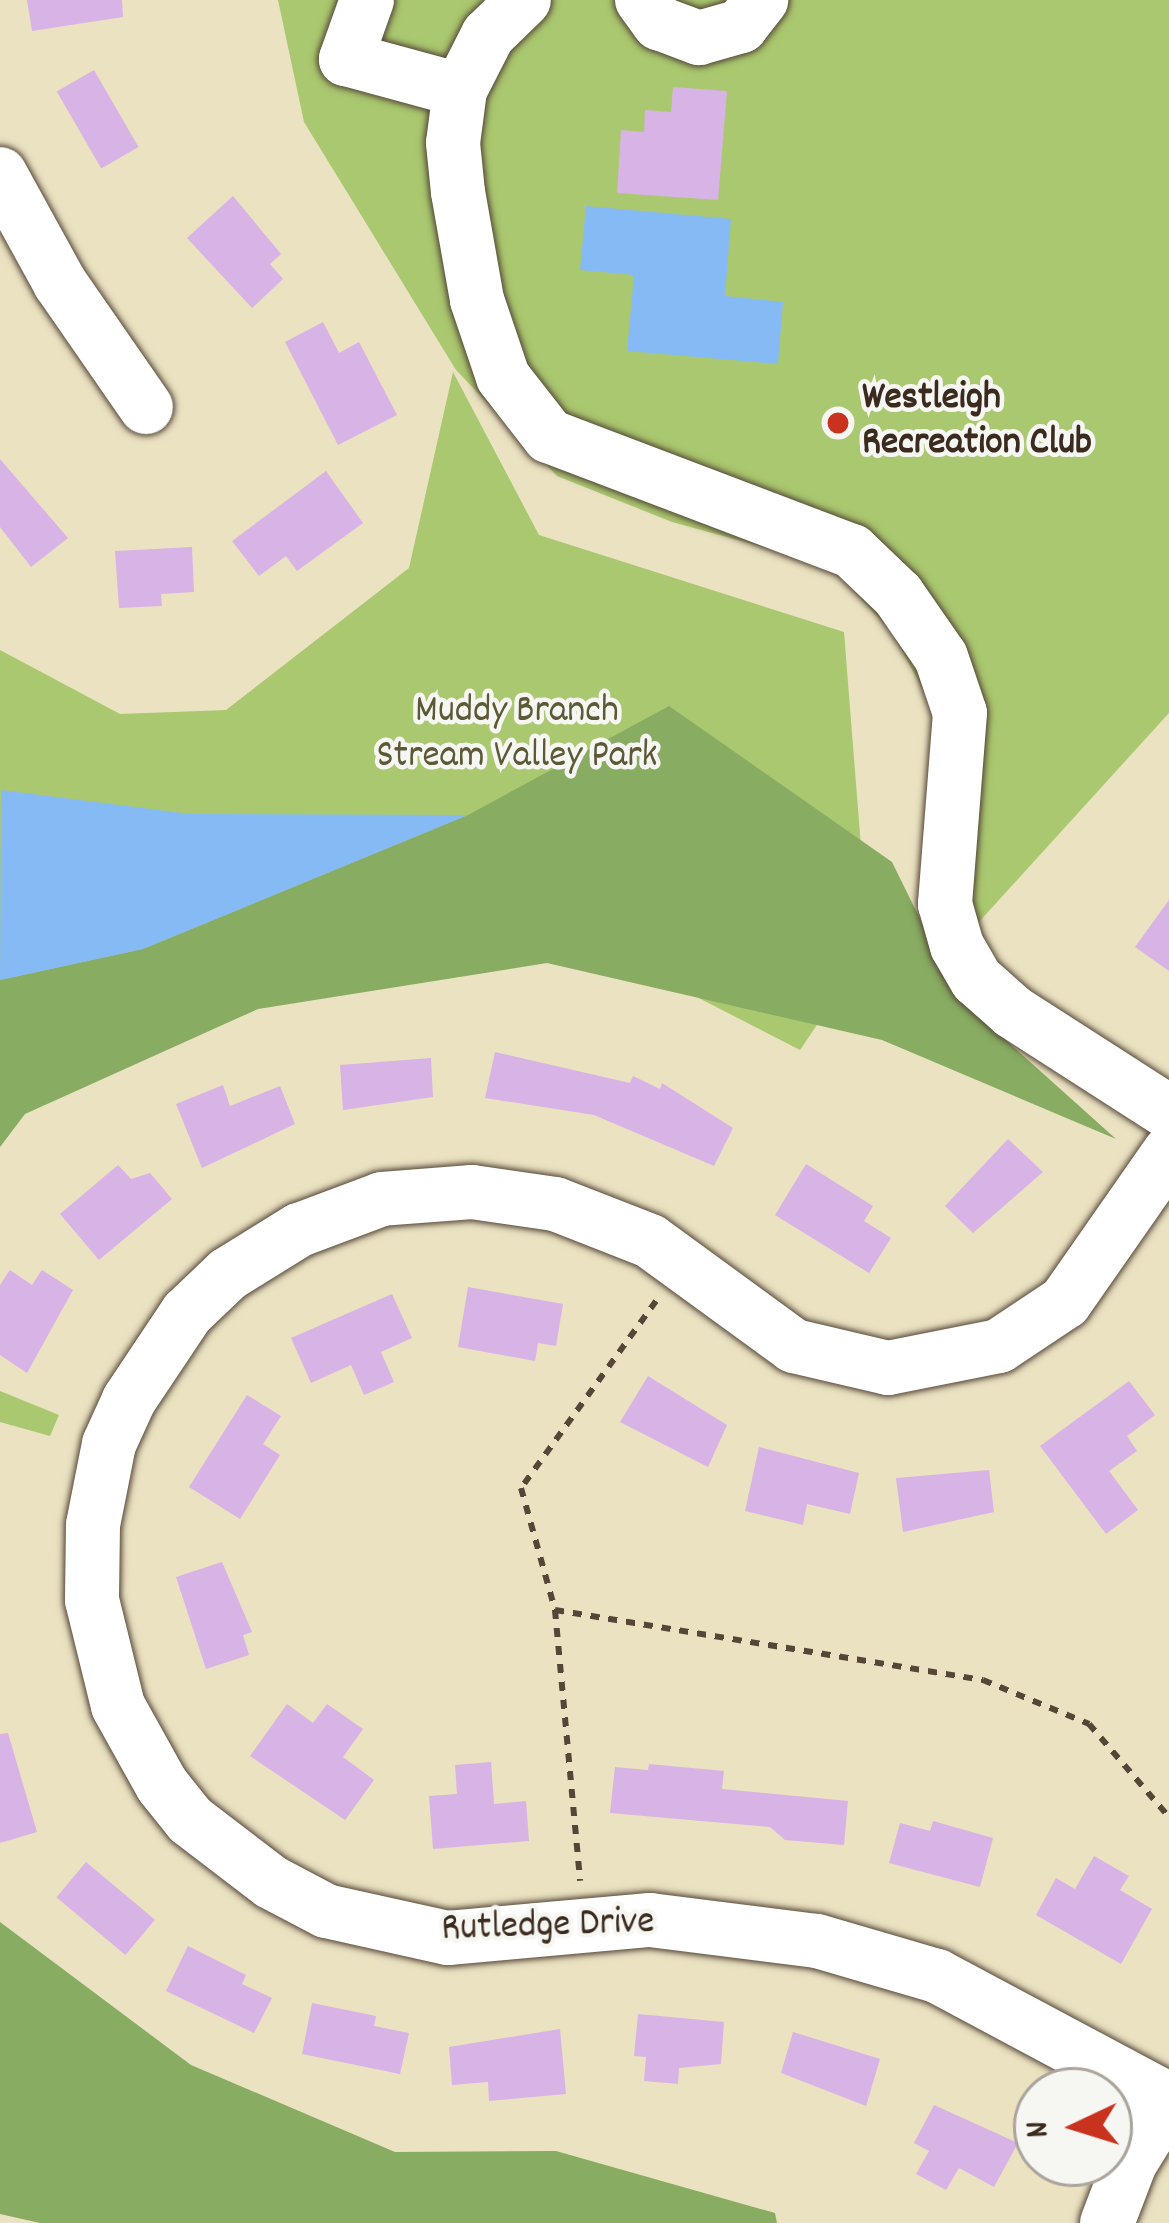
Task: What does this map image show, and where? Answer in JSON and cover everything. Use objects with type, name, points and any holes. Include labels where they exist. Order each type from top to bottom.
[{"type":"street","points":[[367,0],[346,59],[460,90]]},
{"type":"street","points":[[524,0],[488,35],[460,90],[453,143],[477,300],[503,377],[549,436],[610,465],[835,543],[898,596],[941,657],[960,712],[945,904],[957,946],[977,980],[1013,1012],[1169,1112]]},
{"type":"street","points":[[642,0],[659,23],[699,38],[741,26],[761,0]]},
{"type":"street","points":[[0,174],[60,283],[146,407]]},
{"type":"street","name":"Rutledge Drive","points":[[1169,1153],[1065,1302],[999,1346],[956,1360],[888,1368],[794,1346],[650,1241],[555,1204],[472,1192],[382,1199],[299,1230],[228,1274],[188,1313],[129,1400],[109,1444],[93,1525],[92,1600],[118,1706],[190,1820],[271,1882],[326,1911],[448,1938],[650,1921],[817,1941],[917,1970],[1169,2100]]},
{"type":"street","points":[[1107,2223],[1130,2163],[1169,2100]]},
{"type":"path","points":[[584,1926],[555,1610],[521,1488],[666,1288],[688,1269]]},
{"type":"path","points":[[555,1610],[983,1679],[1089,1724],[1169,1817]]},
{"type":"green space","name":"Westleigh Recreation Club","points":[[278,0],[1169,0],[1169,713],[957,946],[940,744],[929,701],[892,632],[829,565],[672,522],[557,476],[456,370],[304,122]]},
{"type":"green space","name":"Muddy Branch Stream Valley Park","points":[[453,372],[539,535],[844,632],[869,948],[800,1050],[576,935],[321,931],[0,1098],[0,650],[120,714],[226,710],[409,568]]},
{"type":"green space","points":[[669,706],[892,862],[959,998],[1116,1139],[882,1040],[547,963],[258,1009],[25,1114],[0,1147],[0,980],[143,949],[468,815]]},
{"type":"green space","points":[[0,1391],[59,1415],[50,1436],[0,1422]]},
{"type":"green space","points":[[0,1922],[191,2065],[395,2152],[556,2151],[775,2213],[777,2223],[40,2223],[0,2214]]},
{"type":"water","points":[[586,206],[731,219],[725,296],[783,302],[778,364],[627,351],[634,275],[580,270]]},
{"type":"water","points":[[1,790],[190,814],[468,815],[143,949],[0,980]]},
{"type":"building","points":[[27,0],[122,0],[123,17],[32,31]]},
{"type":"building","points":[[94,70],[138,147],[101,169],[57,92]]},
{"type":"building","points":[[673,87],[727,91],[718,200],[617,193],[621,130],[644,132],[645,110],[671,112]]},
{"type":"building","points":[[233,196],[281,254],[270,264],[283,279],[252,308],[187,238]]},
{"type":"building","points":[[323,322],[339,353],[359,342],[397,415],[338,445],[285,342]]},
{"type":"building","points":[[0,459],[68,538],[31,567],[0,527]]},
{"type":"building","points":[[326,471],[363,523],[297,571],[286,556],[259,576],[232,541]]},
{"type":"building","points":[[192,547],[194,592],[161,594],[162,606],[119,608],[115,551]]},
{"type":"building","points":[[1169,900],[1169,971],[1135,947]]},
{"type":"building","points":[[495,1052],[630,1083],[633,1076],[660,1089],[662,1083],[733,1128],[714,1166],[594,1115],[485,1098]]},
{"type":"building","points":[[431,1058],[433,1097],[343,1110],[340,1065]]},
{"type":"building","points":[[223,1085],[230,1106],[280,1086],[295,1124],[202,1168],[176,1104]]},
{"type":"building","points":[[1008,1139],[1043,1172],[973,1233],[945,1206]]},
{"type":"building","points":[[806,1164],[873,1206],[864,1221],[891,1238],[869,1273],[775,1215]]},
{"type":"building","points":[[118,1165],[131,1179],[150,1173],[172,1199],[99,1260],[60,1214]]},
{"type":"building","points":[[10,1270],[32,1285],[42,1270],[73,1290],[27,1373],[0,1355],[0,1285]]},
{"type":"building","points":[[468,1287],[563,1304],[556,1346],[538,1343],[535,1361],[458,1347]]},
{"type":"building","points":[[392,1294],[412,1338],[381,1352],[394,1382],[364,1395],[351,1365],[311,1383],[291,1338]]},
{"type":"building","points":[[648,1376],[727,1425],[708,1467],[620,1422]]},
{"type":"building","points":[[1129,1381],[1155,1415],[1127,1436],[1137,1451],[1109,1471],[1138,1510],[1106,1534],[1040,1446]]},
{"type":"building","points":[[247,1395],[281,1416],[263,1444],[280,1455],[240,1519],[189,1487]]},
{"type":"building","points":[[759,1447],[859,1473],[850,1514],[807,1504],[803,1525],[745,1511]]},
{"type":"building","points":[[989,1470],[994,1512],[903,1532],[896,1478]]},
{"type":"building","points":[[222,1562],[252,1632],[243,1635],[249,1655],[206,1669],[176,1577]]},
{"type":"building","points":[[287,1704],[313,1723],[327,1704],[363,1729],[343,1757],[374,1780],[345,1820],[250,1756]]},
{"type":"building","points":[[8,1733],[37,1832],[0,1843],[0,1734]]},
{"type":"building","points":[[491,1762],[494,1804],[526,1801],[529,1841],[433,1849],[429,1796],[457,1794],[455,1765]]},
{"type":"building","points":[[649,1764],[724,1771],[722,1789],[848,1801],[844,1845],[785,1840],[770,1827],[610,1813],[615,1767],[648,1770]]},
{"type":"building","points":[[933,1821],[993,1838],[980,1887],[889,1863],[900,1823],[930,1831]]},
{"type":"building","points":[[1094,1856],[1129,1876],[1120,1890],[1152,1909],[1121,1964],[1036,1915],[1056,1878],[1075,1889]]},
{"type":"building","points":[[86,1862],[155,1920],[125,1955],[56,1897]]},
{"type":"building","points":[[188,1946],[246,1975],[242,1984],[272,1998],[254,2033],[166,1991]]},
{"type":"building","points":[[312,2003],[376,2016],[374,2026],[409,2033],[400,2074],[302,2054]]},
{"type":"building","points":[[638,2014],[724,2022],[721,2064],[679,2068],[678,2084],[644,2081],[646,2057],[634,2056]]},
{"type":"building","points":[[560,2029],[566,2094],[489,2101],[488,2082],[452,2085],[449,2047]]},
{"type":"building","points":[[793,2032],[880,2059],[866,2106],[781,2073]]},
{"type":"building","points":[[934,2105],[1013,2141],[1013,2152],[994,2187],[959,2168],[946,2190],[916,2174],[929,2151],[914,2143]]},
{"type":"place","name":"Westleigh Recreation Club","points":[[838,423]]}]
